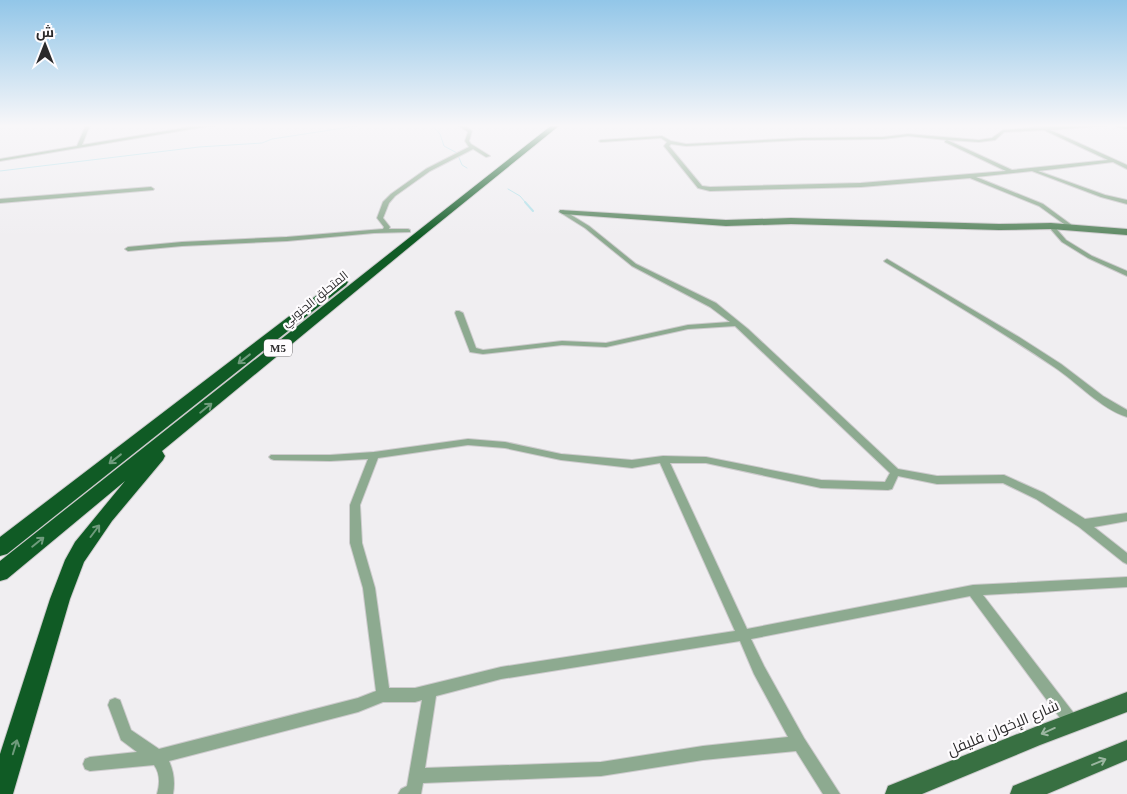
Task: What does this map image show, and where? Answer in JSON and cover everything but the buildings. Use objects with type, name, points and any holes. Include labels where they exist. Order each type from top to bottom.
[{"type":"highway","name":"المتحلق الجنوبي","points":[[0,548],[498,162]]},
{"type":"highway","name":"المتحلق الجنوبي","points":[[0,573],[179,430],[412,239],[511,162]]},
{"type":"highway","points":[[0,794],[60,599],[75,560],[106,516],[179,430]]},
{"type":"main road","name":"شارع الإخوان فليفل","points":[[896,794],[1071,722],[1127,702]]},
{"type":"main road","points":[[1021,794],[1127,750]]},
{"type":"street","points":[[386,230],[387,227],[380,218],[385,204],[390,197],[428,170],[444,162]]},
{"type":"street","points":[[680,162],[700,186],[710,189],[861,185],[1103,162]]},
{"type":"street","points":[[991,162],[1012,172]]},
{"type":"street","points":[[1032,170],[1103,196],[1127,202]]},
{"type":"street","points":[[970,176],[1041,205],[1071,227]]},
{"type":"street","points":[[0,201],[43,200],[102,192],[152,190]]},
{"type":"street","points":[[563,212],[726,223],[791,221],[999,227],[1051,226],[1127,232]]},
{"type":"street","points":[[563,212],[587,227],[634,265],[713,305],[896,472],[937,480],[1004,479],[1040,496],[1083,524],[1127,559]]},
{"type":"street","points":[[1051,226],[1064,241],[1090,257],[1127,274]]},
{"type":"street","points":[[128,249],[168,244],[271,240],[386,230],[408,231]]},
{"type":"street","points":[[887,261],[968,308],[1059,367],[1116,409],[1127,414]]},
{"type":"street","points":[[459,313],[473,350],[484,352],[562,342],[606,345],[688,327],[736,324]]},
{"type":"street","points":[[274,457],[330,458],[374,455],[468,442],[505,445],[561,457],[632,464],[663,459],[706,460],[821,484],[888,486],[896,472]]},
{"type":"street","points":[[374,455],[355,505],[356,543],[368,588],[383,695]]},
{"type":"street","points":[[663,459],[759,670],[799,743],[832,794]]},
{"type":"street","points":[[1083,524],[1127,517]]},
{"type":"street","points":[[90,764],[157,757],[358,705],[383,695],[403,696],[430,691],[473,678],[744,635],[861,614],[973,590],[1127,582]]},
{"type":"street","points":[[973,590],[1071,722]]},
{"type":"street","points":[[406,794],[414,792],[430,691]]},
{"type":"street","points":[[115,705],[126,735],[157,757],[164,767],[167,785],[165,794]]},
{"type":"street","points":[[416,776],[601,769],[703,753],[799,743]]},
{"type":"waterway","points":[[0,171],[74,162]]},
{"type":"waterway","points":[[461,162],[467,168]]},
{"type":"waterway","points":[[508,189],[520,196],[526,203]]},
{"type":"waterway","points":[[525,202],[533,211]]}]
